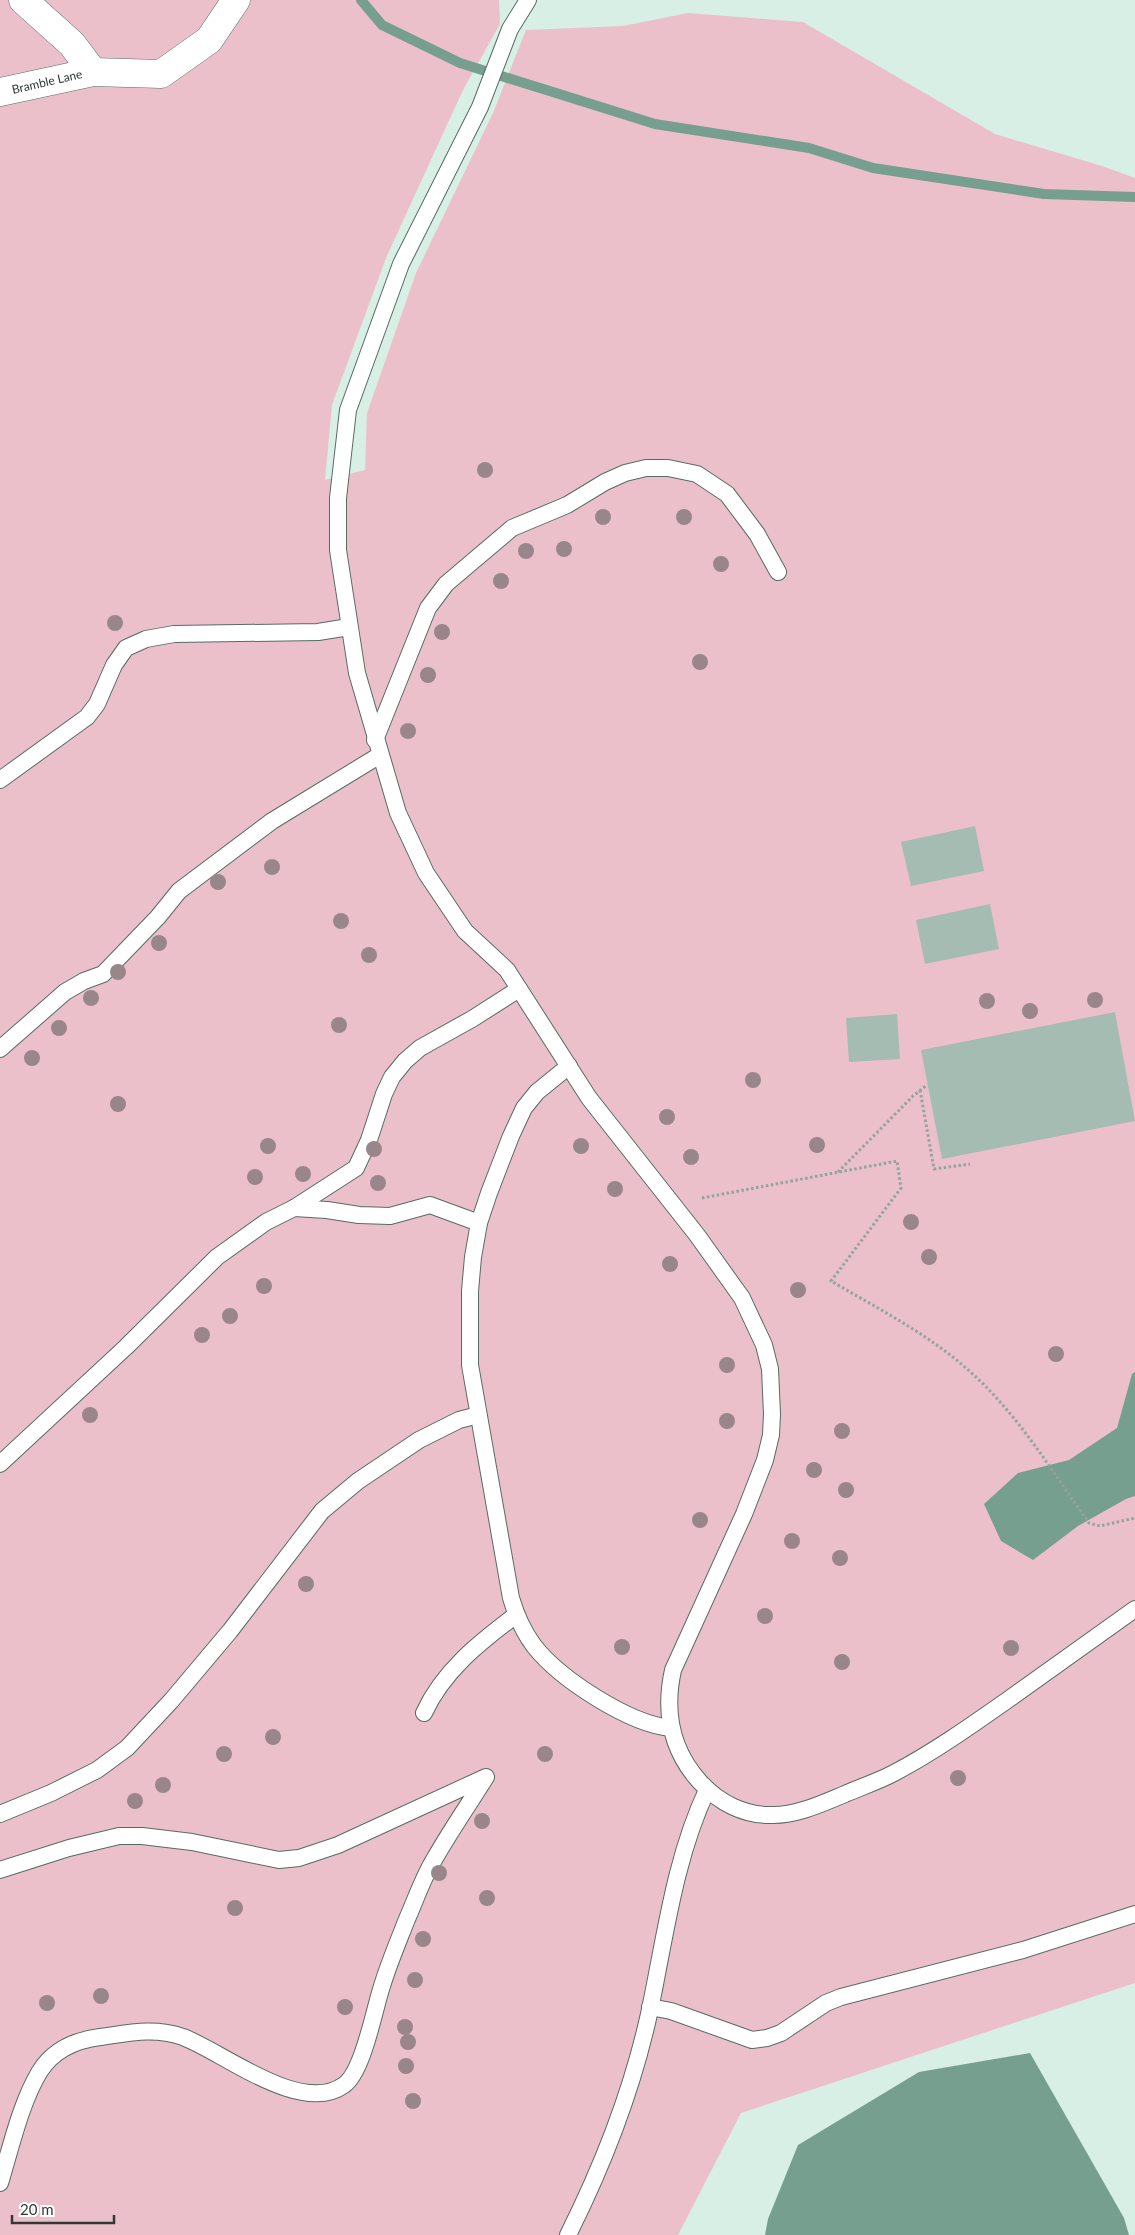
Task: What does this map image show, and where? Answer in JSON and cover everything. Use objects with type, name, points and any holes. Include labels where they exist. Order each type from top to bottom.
[{"type":"street","name":"Bramble Lane","points":[[23,0],[72,44],[93,72]]},
{"type":"street","name":"Bramble Lane","points":[[0,92],[93,72],[162,74],[209,40],[236,0]]},
{"type":"lane","points":[[528,0],[510,29],[480,108],[401,264],[348,410],[338,506],[338,550],[356,673],[398,813],[426,874],[464,931],[506,970],[590,1098],[742,1298],[754,1320],[764,1345],[770,1369],[771,1435],[756,1485],[673,1670],[668,1690],[670,1728],[676,1744],[687,1766],[707,1790],[737,1809],[774,1815],[788,1814],[817,1806],[885,1777],[958,1735],[1135,1609]]},
{"type":"lane","points":[[0,1049],[65,992],[84,981],[103,974],[158,917],[179,891],[272,821],[377,748],[428,608],[446,584],[512,528],[567,504],[604,482],[626,473],[646,468],[668,468],[697,474],[727,494],[757,534],[778,572]]},
{"type":"lane","points":[[0,780],[88,717],[97,704],[114,665],[126,648],[146,639],[174,634],[318,632],[349,627]]},
{"type":"lane","points":[[0,1464],[218,1257],[266,1222],[294,1208],[356,1168],[369,1140],[376,1114],[392,1077],[405,1061],[420,1048],[472,1019],[519,989]]},
{"type":"lane","points":[[569,1066],[537,1092],[524,1108],[511,1136],[479,1222],[471,1274],[470,1365],[511,1598],[516,1616],[534,1647],[570,1680],[642,1722],[670,1728]]},
{"type":"lane","points":[[294,1208],[327,1210],[359,1215],[390,1216],[430,1204],[479,1222]]},
{"type":"lane","points":[[0,1814],[51,1793],[97,1770],[126,1748],[171,1701],[220,1644],[322,1511],[358,1481],[419,1440],[459,1420],[478,1414]]},
{"type":"lane","points":[[424,1713],[431,1698],[448,1674],[494,1631],[516,1616]]},
{"type":"lane","points":[[0,1870],[69,1848],[118,1836],[142,1836],[192,1842],[279,1860],[299,1858],[338,1845],[486,1777],[434,1859],[418,1891],[385,1973],[361,2059],[354,2073],[345,2084],[336,2090],[324,2093],[296,2091],[253,2073],[183,2037],[163,2032],[141,2030],[77,2042],[61,2049],[40,2071],[29,2092],[0,2183]]},
{"type":"lane","points":[[568,2235],[592,2188],[631,2079],[650,2007],[692,1820],[707,1790]]},
{"type":"lane","points":[[650,2007],[671,2011],[752,2040],[767,2038],[781,2033],[826,2003],[841,1997],[1022,1950],[1135,1914]]},
{"type":"path","points":[[837,1172],[927,1085]]},
{"type":"path","points":[[920,1090],[934,1169],[970,1164]]},
{"type":"path","points":[[676,1209],[698,1198],[897,1161],[901,1188],[831,1281],[901,1323],[966,1368],[1015,1420],[1089,1523],[1100,1526],[1135,1518]]},
{"type":"shaded area","points":[[0,0],[499,0],[500,24],[463,90],[386,258],[332,405],[325,480],[365,470],[367,413],[416,273],[493,113],[526,30],[623,26],[688,13],[803,22],[995,134],[1102,166],[1135,178],[1135,1983],[741,2113],[678,2235],[0,2235]]},
{"type":"shaded area","points":[[1135,1372],[1135,1496],[1126,1499],[1078,1526],[1033,1560],[1001,1541],[984,1504],[1018,1473],[1069,1460],[1117,1428],[1132,1374]]},
{"type":"shaded area","points":[[1030,2053],[1124,2218],[1129,2235],[765,2235],[768,2219],[798,2145],[919,2072]]},
{"type":"building","points":[[975,826],[984,871],[911,886],[901,842]]},
{"type":"building","points":[[990,904],[999,949],[925,964],[916,920]]},
{"type":"building","points":[[1115,1012],[1135,1121],[942,1159],[921,1050]]},
{"type":"building","points":[[897,1014],[900,1059],[849,1062],[846,1018]]},
{"type":"waterway","points":[[361,0],[382,25],[460,63],[655,124],[809,148],[873,168],[1044,194],[1135,197]]}]
